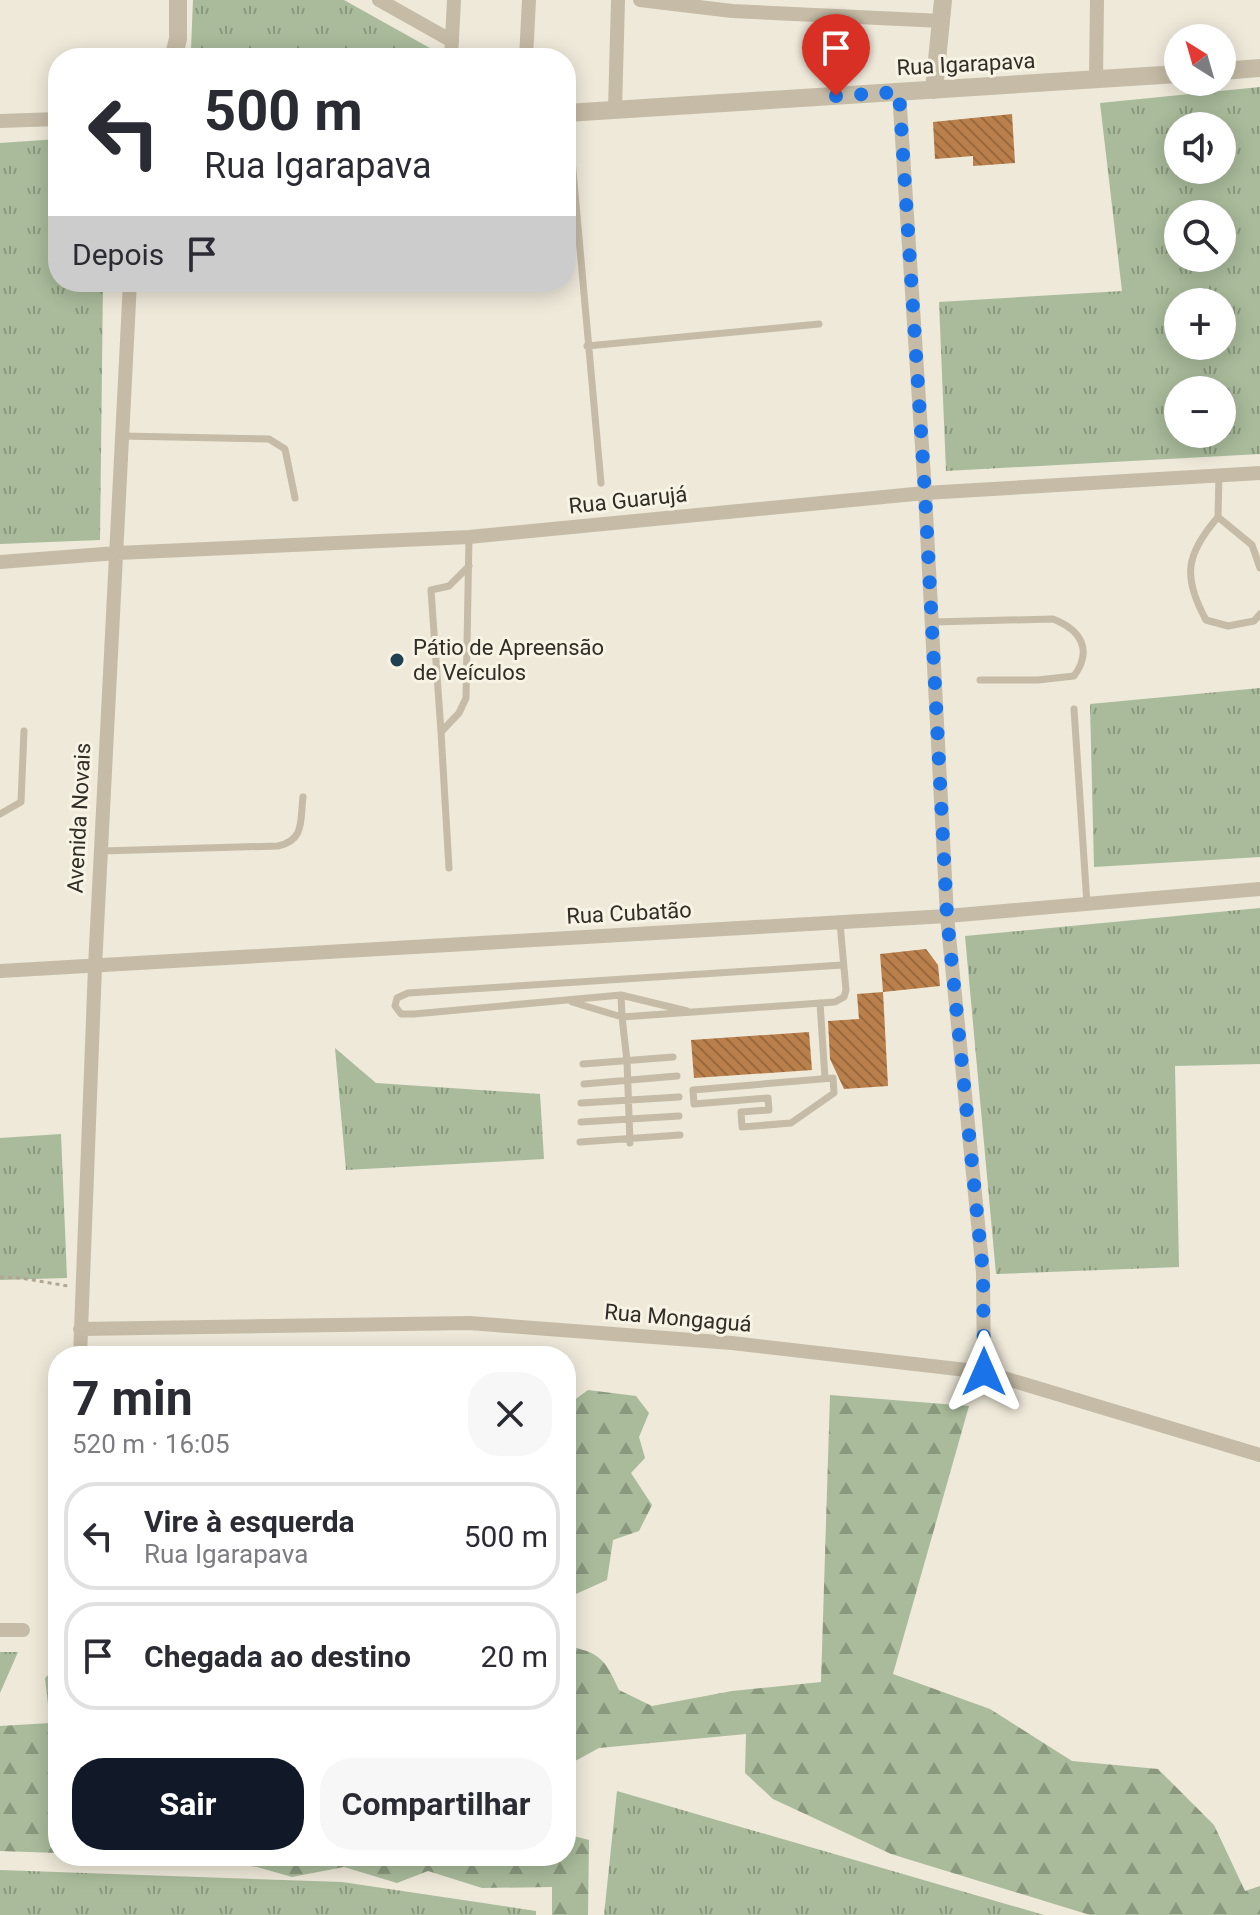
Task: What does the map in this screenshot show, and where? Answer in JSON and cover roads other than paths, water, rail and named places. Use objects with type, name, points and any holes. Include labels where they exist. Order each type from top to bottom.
[{"type":"street","points":[[176,48],[178,0]]},
{"type":"street","points":[[379,0],[452,41]]},
{"type":"street","points":[[452,48],[454,0]]},
{"type":"street","points":[[527,48],[529,0]]},
{"type":"street","points":[[615,110],[618,0]]},
{"type":"street","points":[[640,0],[942,21]]},
{"type":"street","points":[[934,90],[943,0]]},
{"type":"street","points":[[1096,80],[1097,0]]},
{"type":"street","points":[[1236,70],[1260,68]]},
{"type":"street","name":"Rua Igarapava","points":[[576,112],[1164,75]]},
{"type":"street","points":[[899,92],[925,493],[947,916],[983,1273],[984,1372]]},
{"type":"street","points":[[0,121],[48,119]]},
{"type":"street","name":"Avenida Novais","points":[[80,1346],[95,967],[130,292]]},
{"type":"street","name":"Rua Guarujá","points":[[0,562],[117,553],[469,537],[925,493],[1260,473]]},
{"type":"street","name":"Rua Cubatão","points":[[0,971],[840,923],[1260,889]]},
{"type":"street","name":"Rua Mongaguá","points":[[80,1329],[469,1323],[732,1343],[984,1372],[1260,1455]]},
{"type":"street","points":[[0,1630],[23,1630]]},
{"type":"lane","points":[[576,218],[601,483]]},
{"type":"lane","points":[[587,346],[819,324]]},
{"type":"lane","points":[[123,436],[269,439],[285,449],[295,498]]},
{"type":"lane","points":[[1219,475],[1218,517],[1190,558],[1194,598],[1206,620],[1228,626],[1254,621],[1260,614]]},
{"type":"lane","points":[[1218,517],[1252,545],[1260,568]]},
{"type":"lane","points":[[441,732],[459,713],[466,698],[469,537]]},
{"type":"lane","points":[[449,868],[431,590],[449,586],[469,566]]},
{"type":"lane","points":[[932,622],[1053,619],[1068,625],[1083,646],[1084,662],[1074,676],[1038,680],[980,680]]},
{"type":"lane","points":[[1074,709],[1087,904]]},
{"type":"lane","points":[[0,814],[21,802],[24,731]]},
{"type":"lane","points":[[101,851],[291,844],[298,837],[303,797]]},
{"type":"lane","points":[[567,1000],[622,1017],[835,1002],[844,997],[846,990],[840,923]]},
{"type":"lane","points":[[695,1013],[621,995],[414,1014],[401,1014],[395,1006],[397,998],[408,993],[842,965]]},
{"type":"lane","points":[[621,995],[630,1140]]},
{"type":"lane","points":[[820,1003],[825,1078]]},
{"type":"lane","points":[[583,1064],[673,1057]]},
{"type":"lane","points":[[584,1084],[677,1076]]},
{"type":"lane","points":[[825,1078],[833,1078],[834,1093],[791,1123],[742,1127],[741,1112],[769,1110],[768,1098],[694,1104],[693,1090],[825,1078]]},
{"type":"lane","points":[[581,1103],[679,1097]]},
{"type":"lane","points":[[581,1122],[679,1116]]},
{"type":"lane","points":[[580,1142],[680,1135]]},
{"type":"place","name":"Pátio de Apreensão de Veículos","points":[[397,660]]}]
